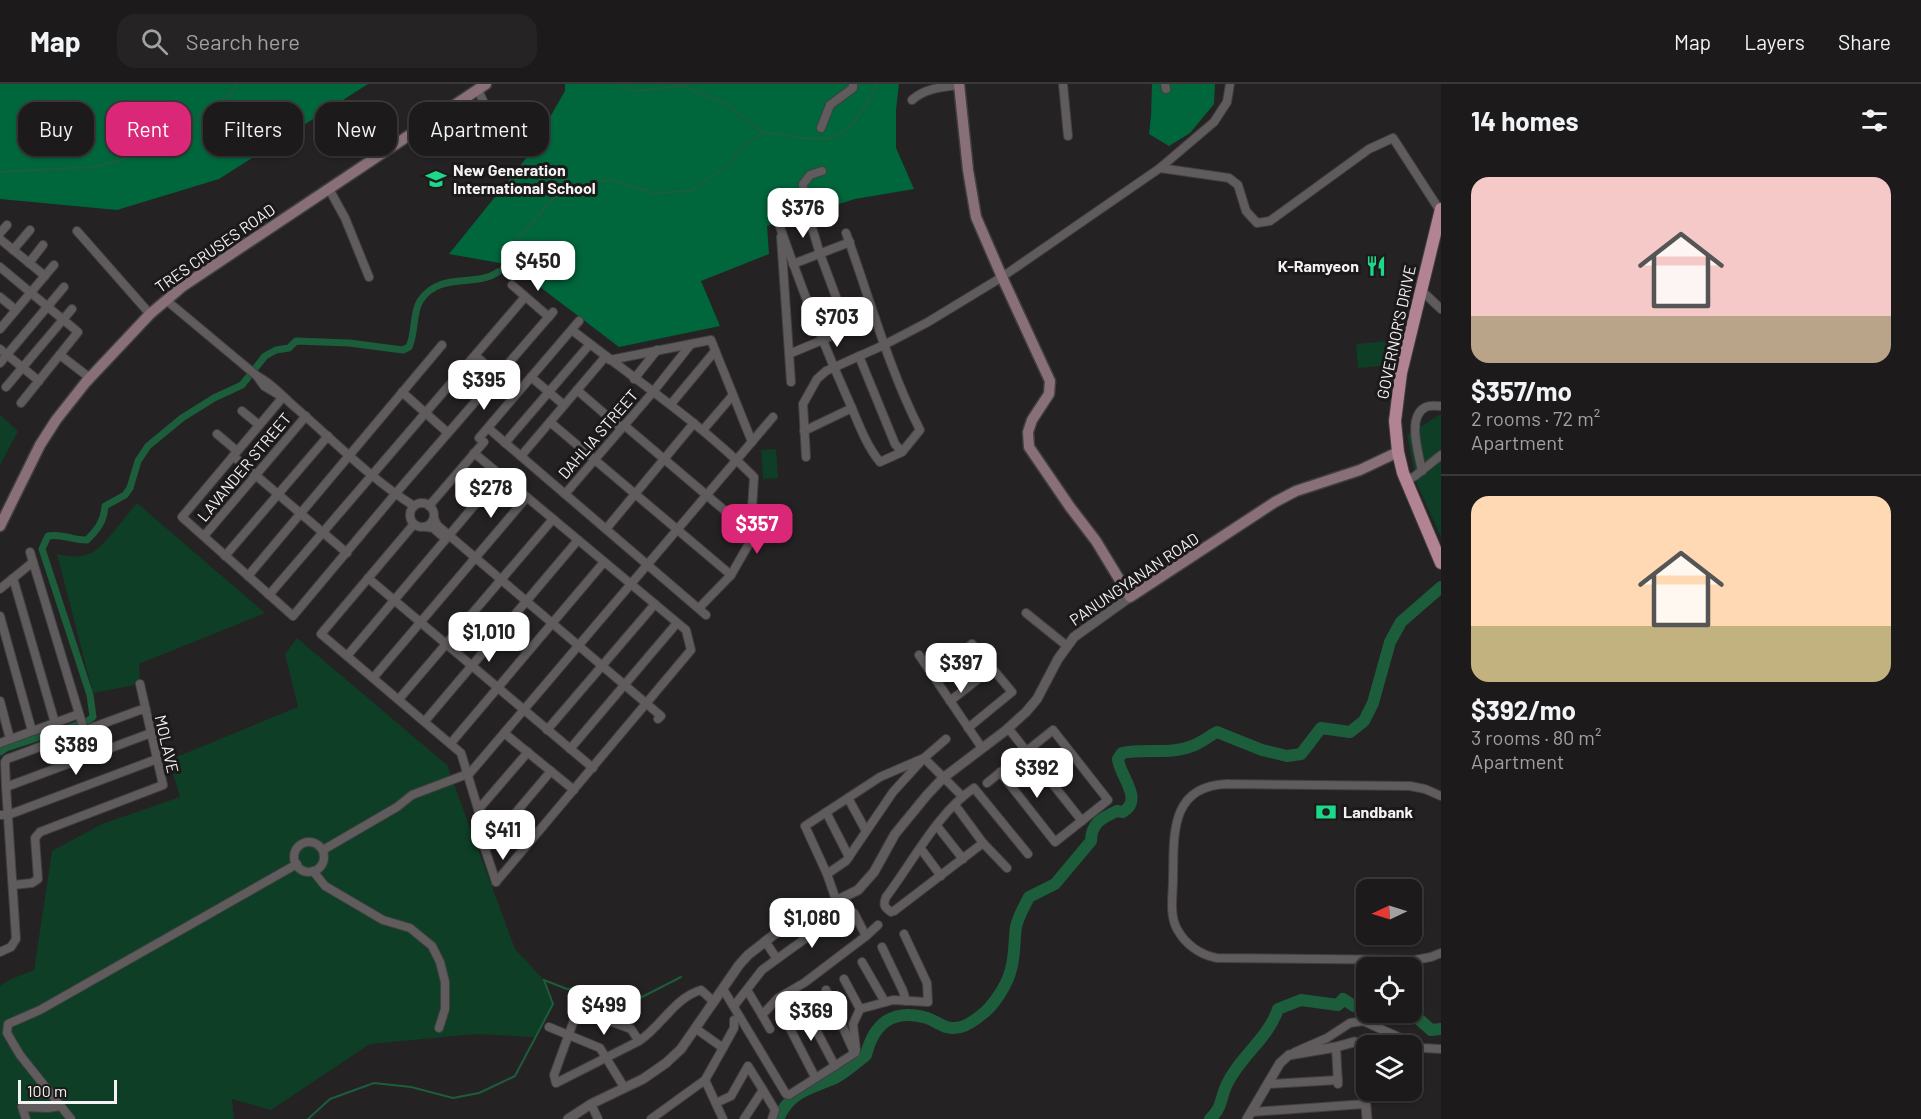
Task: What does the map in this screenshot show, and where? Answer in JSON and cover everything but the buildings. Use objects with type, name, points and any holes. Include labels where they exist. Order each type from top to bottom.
[{"type":"main road","points":[[959,85],[968,170],[976,217],[1050,381],[1049,394],[1038,410],[1028,432],[1029,447],[1096,541],[1130,597]]},
{"type":"main road","name":"TRES CRUSES ROAD","points":[[0,526],[40,445],[56,420],[88,380],[150,314],[183,286],[482,87]]},
{"type":"main road","name":"GOVERNOR'S DRIVE","points":[[1441,208],[1398,384],[1395,421],[1398,452],[1406,481],[1441,563]]},
{"type":"main road","name":"PANUNGYANAN ROAD","points":[[1130,597],[1282,497],[1352,473],[1398,452]]},
{"type":"street","points":[[821,128],[830,105],[853,88],[853,84]]},
{"type":"street","points":[[1063,84],[1068,136]]},
{"type":"street","points":[[806,457],[803,404],[817,379],[834,368],[928,322],[1002,277],[1160,168],[1214,123],[1227,102],[1230,84]]},
{"type":"street","points":[[912,100],[929,90],[959,85]]},
{"type":"street","points":[[482,87],[488,102]]},
{"type":"street","points":[[1160,168],[1229,178],[1238,185],[1245,211],[1257,223],[1270,221],[1369,149],[1393,138],[1437,206],[1441,208]]},
{"type":"street","points":[[822,171],[810,175],[803,184],[804,201],[820,254],[848,329]]},
{"type":"street","points":[[329,189],[345,218],[369,277]]},
{"type":"street","points":[[0,233],[7,225]]},
{"type":"street","points":[[790,382],[780,226],[822,341],[873,454],[880,462],[902,452],[920,430],[884,345],[846,232]]},
{"type":"street","points":[[13,250],[30,230]]},
{"type":"street","points":[[78,231],[150,314]]},
{"type":"street","points":[[0,239],[45,276]]},
{"type":"street","points":[[793,264],[850,242]]},
{"type":"street","points":[[29,263],[43,245]]},
{"type":"street","points":[[1,325],[54,265]]},
{"type":"street","points":[[0,267],[78,332],[21,403]]},
{"type":"street","points":[[283,397],[182,517],[293,616],[396,493],[551,315],[512,285]]},
{"type":"street","points":[[0,363],[3,352],[64,287]]},
{"type":"street","points":[[1421,290],[1441,309]]},
{"type":"street","points":[[0,297],[16,310]]},
{"type":"street","points":[[269,595],[525,297]]},
{"type":"street","points":[[166,300],[257,376],[272,383],[283,397],[412,508]]},
{"type":"street","points":[[6,387],[72,309]]},
{"type":"street","points":[[789,354],[875,318]]},
{"type":"street","points":[[429,506],[474,453],[488,428],[579,321]]},
{"type":"street","points":[[572,330],[704,430],[754,477],[750,542],[730,575],[699,608]]},
{"type":"street","points":[[520,456],[608,358],[711,340],[752,441]]},
{"type":"street","points":[[505,443],[590,344]]},
{"type":"street","name":"DAHLIA STREET","points":[[565,494],[691,344]]},
{"type":"street","points":[[248,576],[442,345]]},
{"type":"street","points":[[634,379],[657,350]]},
{"type":"street","points":[[671,404],[715,351]]},
{"type":"street","points":[[3,352],[39,381]]},
{"type":"street","points":[[59,356],[88,380]]},
{"type":"street","points":[[476,356],[498,376]]},
{"type":"street","points":[[859,356],[895,444],[902,452]]},
{"type":"street","points":[[531,377],[564,405]]},
{"type":"street","points":[[577,390],[750,532]]},
{"type":"street","points":[[402,392],[448,433]]},
{"type":"street","points":[[704,430],[733,395]]},
{"type":"street","points":[[1422,471],[1415,423],[1427,406],[1441,406]]},
{"type":"street","points":[[804,431],[852,408]]},
{"type":"street","points":[[242,411],[260,425]]},
{"type":"street","name":"LAVANDER STREET","points":[[204,536],[306,416]]},
{"type":"street","points":[[322,850],[397,807],[412,795],[470,773],[773,417]]},
{"type":"street","points":[[550,422],[730,575]]},
{"type":"street","points":[[606,529],[694,423]]},
{"type":"street","points":[[488,428],[706,615]]},
{"type":"street","points":[[217,434],[255,475],[347,553]]},
{"type":"street","points":[[225,556],[328,436]]},
{"type":"street","points":[[474,453],[686,630],[691,650],[496,882],[485,849],[551,771]]},
{"type":"street","points":[[1406,481],[1441,455]]},
{"type":"street","points":[[348,656],[500,475]]},
{"type":"street","points":[[373,678],[527,497]]},
{"type":"street","points":[[448,537],[433,528],[414,525],[410,517],[412,508],[420,503],[429,506],[434,511],[436,525],[448,537],[646,706]]},
{"type":"street","points":[[427,527],[434,518]]},
{"type":"street","points":[[399,699],[553,519]]},
{"type":"street","points":[[414,525],[321,634],[461,753],[489,844]]},
{"type":"street","points":[[425,721],[578,540]]},
{"type":"street","points":[[30,552],[82,722]]},
{"type":"street","points":[[0,589],[33,562]]},
{"type":"street","points":[[451,743],[604,562]]},
{"type":"street","points":[[13,578],[55,723]]},
{"type":"street","points":[[368,578],[593,768]]},
{"type":"street","name":"PANUNGYANAN ROAD","points":[[568,1119],[666,1063],[681,1049],[748,955],[765,941],[785,926],[858,890],[874,872],[895,834],[943,778],[1008,728],[1038,699],[1066,646],[1074,637],[1130,597]]},
{"type":"street","points":[[548,730],[655,604]]},
{"type":"street","points":[[1026,613],[1066,646]]},
{"type":"street","points":[[0,616],[32,731]]},
{"type":"street","points":[[570,749],[677,622]]},
{"type":"street","points":[[932,674],[972,644],[1012,692],[968,728]]},
{"type":"street","points":[[919,655],[982,748]]},
{"type":"street","points":[[950,701],[992,668]]},
{"type":"street","name":"MOLAVE","points":[[13,885],[32,884],[38,879],[35,838],[40,832],[161,787],[163,782],[140,684]]},
{"type":"street","points":[[0,701],[10,739]]},
{"type":"street","points":[[0,743],[55,723],[82,722],[146,710]]},
{"type":"street","points":[[0,952],[11,946],[16,939],[13,885],[4,815],[5,762],[82,722]]},
{"type":"street","points":[[1008,728],[1082,821]]},
{"type":"street","points":[[987,783],[1000,772],[1053,730],[1108,800],[1055,842],[1000,772]]},
{"type":"street","points":[[6,787],[151,733]]},
{"type":"street","points":[[504,733],[574,790]]},
{"type":"street","points":[[827,874],[846,861],[893,792],[924,758],[946,739]]},
{"type":"street","points":[[478,810],[528,752]]},
{"type":"street","points":[[924,758],[962,796]]},
{"type":"street","points":[[836,900],[805,826],[880,777],[924,758]]},
{"type":"street","points":[[4,815],[157,759]]},
{"type":"street","points":[[1441,796],[1410,786],[1227,784],[1206,788],[1184,804],[1176,820],[1172,909],[1175,925],[1187,942],[1200,952],[1217,958],[1415,960],[1431,957],[1441,952]]},
{"type":"street","points":[[983,843],[894,911],[891,912],[885,908],[886,897],[937,826],[962,796],[974,788],[1028,854]]},
{"type":"street","points":[[848,798],[866,831]]},
{"type":"street","points":[[955,805],[983,843],[1007,868]]},
{"type":"street","points":[[826,812],[849,857]]},
{"type":"street","points":[[937,826],[963,859]]},
{"type":"street","points":[[314,843],[322,850],[324,858],[321,865],[313,871],[305,871],[297,864],[295,853],[302,844],[314,843]]},
{"type":"street","points":[[921,849],[941,876]]},
{"type":"street","points":[[71,1119],[20,1055],[7,1033],[8,1024],[40,1010],[297,864]]},
{"type":"street","points":[[313,871],[325,886],[383,920],[410,928],[432,946],[440,962],[445,982],[445,1009],[439,1028]]},
{"type":"street","points":[[734,1006],[762,970],[813,933],[854,912],[866,936]]},
{"type":"street","points":[[762,1015],[778,998],[804,982],[879,925]]},
{"type":"street","points":[[860,1009],[893,1000],[928,1002],[927,983],[904,934]]},
{"type":"street","points":[[765,941],[777,958]]},
{"type":"street","points":[[882,947],[906,1001]]},
{"type":"street","points":[[862,962],[885,1002]]},
{"type":"street","points":[[723,989],[786,1094],[789,1095],[855,1053],[854,1024],[860,1009],[844,979]]},
{"type":"street","points":[[639,1041],[631,1029],[578,1008],[554,1075],[555,1083],[639,1041],[653,1031],[672,1009],[695,992],[701,990],[714,1002]]},
{"type":"street","points":[[747,990],[770,1029]]},
{"type":"street","points":[[826,990],[855,1053]]},
{"type":"street","points":[[803,1005],[835,1066]]},
{"type":"street","points":[[784,1019],[815,1077]]},
{"type":"street","points":[[651,1119],[705,1080],[734,1028],[734,1020]]},
{"type":"street","points":[[1250,1115],[1281,1063],[1289,1055],[1327,1038],[1350,1023],[1363,1021],[1423,1048],[1441,1049]]},
{"type":"street","points":[[549,1027],[600,1048],[624,1087]]},
{"type":"street","points":[[695,1028],[723,1048]]},
{"type":"street","points":[[1289,1055],[1354,1042],[1360,1045],[1367,1119]]},
{"type":"street","points":[[1268,1084],[1338,1083],[1336,1047]]},
{"type":"street","points":[[716,1103],[731,1096],[748,1066],[775,1110],[772,1119]]},
{"type":"street","points":[[705,1080],[723,1119]]},
{"type":"street","points":[[744,1119],[752,1111],[763,1090]]},
{"type":"street","points":[[591,1104],[598,1119]]},
{"type":"street","points":[[1250,1115],[1365,1104]]},
{"type":"street","points":[[26,1119],[22,1107],[61,1107]]},
{"type":"green space","points":[[0,84],[368,84],[340,102],[315,102],[315,118],[303,125],[303,102],[203,102],[203,156],[255,156],[219,179],[117,210],[0,199]]},
{"type":"green space","points":[[565,84],[899,84],[896,148],[914,189],[855,199],[767,226],[769,254],[701,281],[720,326],[619,347],[511,265],[449,254],[528,156],[549,156],[549,119],[565,91]]},
{"type":"green space","points":[[1152,84],[1215,84],[1214,104],[1190,133],[1169,146],[1149,134]]},
{"type":"green space","points":[[1387,341],[1389,365],[1358,368],[1356,344]]},
{"type":"green space","points":[[1441,414],[1441,537],[1417,484],[1407,435]]},
{"type":"green space","points":[[0,415],[18,431],[0,465]]},
{"type":"green space","points":[[776,449],[778,478],[763,479],[761,450]]},
{"type":"green space","points":[[137,503],[265,613],[139,664],[140,684],[93,693],[57,554],[78,556],[87,555],[96,550]]},
{"type":"green space","points":[[297,638],[447,765],[515,949],[544,980],[553,1004],[534,1037],[475,1034],[370,1044],[271,1110],[232,1099],[234,1119],[0,1119],[0,986],[34,970],[52,851],[102,824],[180,797],[169,760],[298,707],[285,654]]},
{"type":"waterway","points":[[0,172],[94,167],[132,157],[232,93],[237,84]]},
{"type":"waterway","points":[[620,84],[634,91],[681,86],[723,102],[763,132]]},
{"type":"waterway","points":[[498,272],[521,235],[555,197],[575,185],[610,180],[655,193],[690,191],[732,162],[742,147],[763,132],[813,139],[836,136],[858,117],[877,84]]},
{"type":"waterway","points":[[0,752],[6,748],[86,722],[93,717],[90,695],[42,549],[48,536],[87,540],[100,524],[105,506],[125,495],[130,488],[138,461],[148,446],[182,418],[214,398],[242,385],[265,356],[276,350],[289,348],[296,341],[349,343],[403,350],[409,347],[418,306],[428,292],[447,283],[489,277],[498,272]]},
{"type":"waterway","points":[[778,1119],[788,1102],[809,1088],[835,1078],[866,1055],[874,1034],[887,1021],[904,1015],[915,1015],[946,1027],[955,1028],[971,1023],[989,1008],[1007,980],[1013,959],[1017,923],[1029,897],[1055,884],[1091,841],[1093,830],[1098,822],[1117,811],[1123,812],[1129,807],[1131,794],[1118,759],[1122,753],[1184,749],[1217,732],[1262,750],[1287,756],[1301,754],[1321,728],[1350,732],[1364,721],[1373,703],[1390,642],[1401,622],[1441,587]]},
{"type":"waterway","points":[[544,980],[567,989],[608,991],[640,998],[681,977]]},
{"type":"waterway","points":[[308,1119],[330,1099],[374,1083],[411,1087],[453,1098],[479,1093],[515,1076],[553,1004],[544,980]]},
{"type":"waterway","points":[[1210,1119],[1219,1107],[1226,1086],[1238,1066],[1261,1039],[1278,1009],[1301,1000],[1338,1005],[1343,999],[1356,1006]]},
{"type":"waterway","points":[[1422,1022],[1431,1030],[1441,1029]]},
{"type":"place","name":"New Generation International School","points":[[436,179]]},
{"type":"place","name":"K-Ramyeon","points":[[1376,266]]},
{"type":"place","name":"Landbank","points":[[1326,812]]}]
